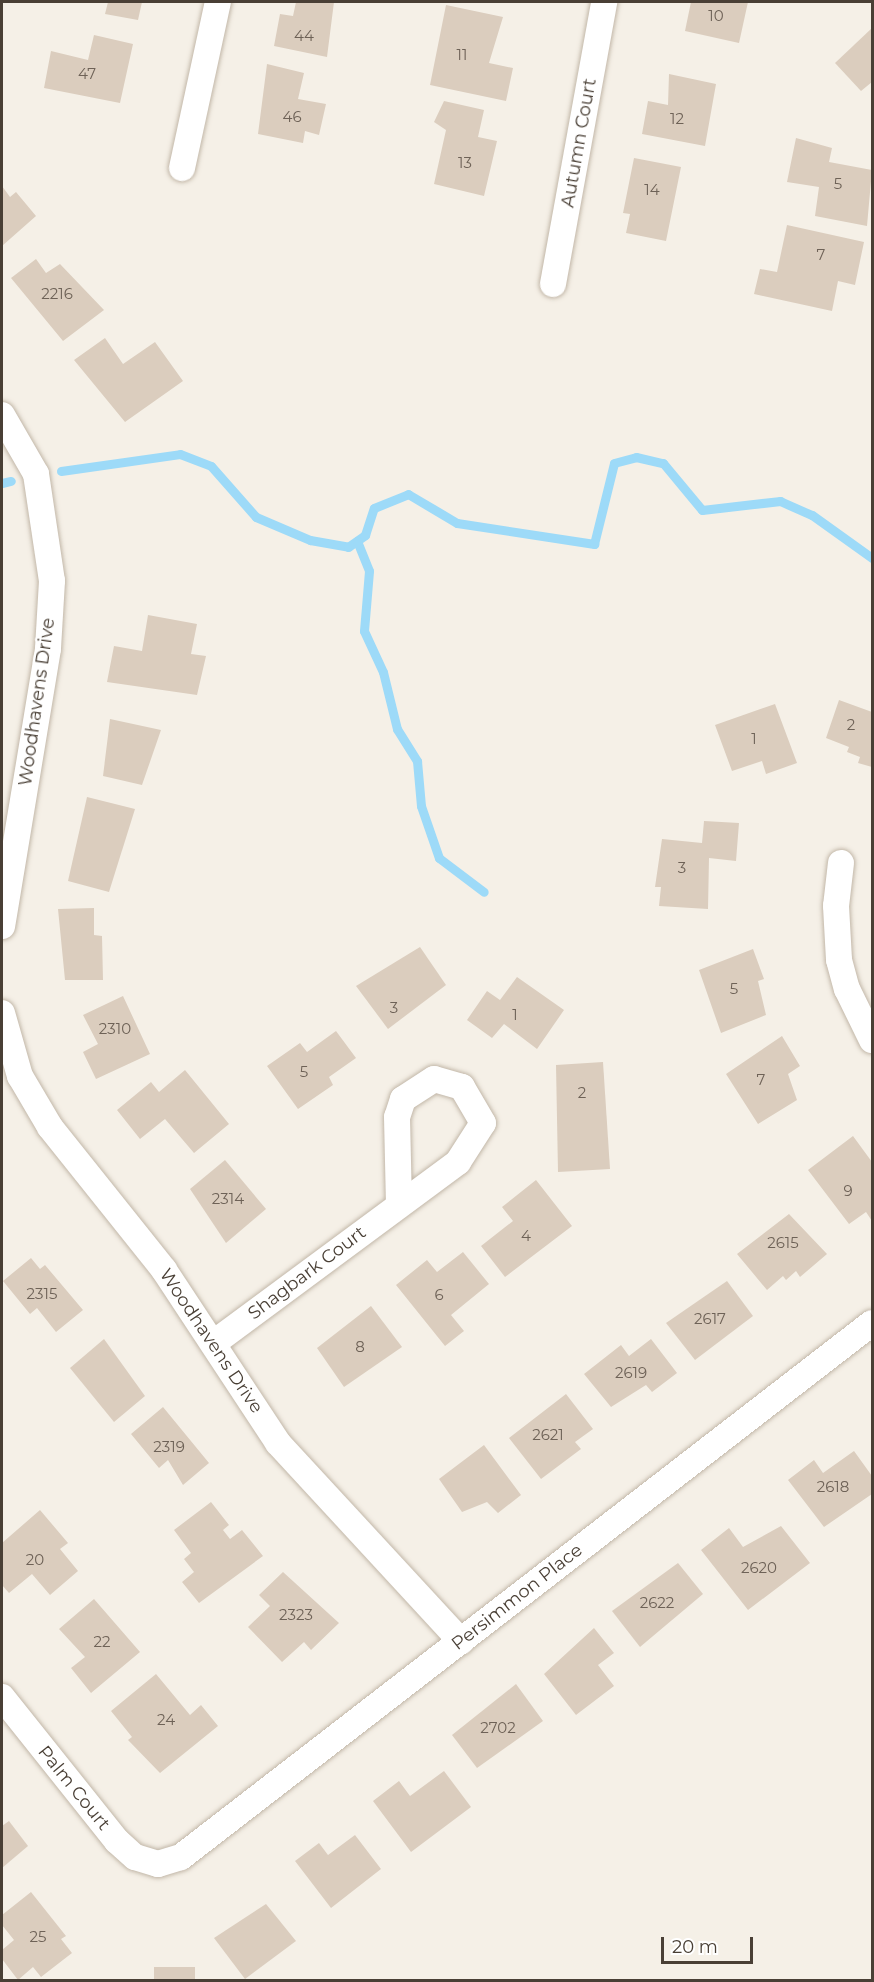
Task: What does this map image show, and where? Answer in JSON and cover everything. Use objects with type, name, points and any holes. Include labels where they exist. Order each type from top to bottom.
[{"type":"street","points":[[182,168],[218,2]]},
{"type":"street","name":"Autumn Court","points":[[553,284],[604,2]]},
{"type":"street","name":"Woodhavens Drive","points":[[2,415],[36,474],[52,581],[48,649],[2,926]]},
{"type":"street","points":[[841,863],[836,906],[839,960],[850,998],[873,1040]]},
{"type":"street","name":"Woodhavens Drive","points":[[2,1013],[20,1076],[50,1127],[215,1342],[278,1443],[461,1641]]},
{"type":"street","name":"Shagbark Court","points":[[215,1342],[399,1205],[429,1187],[477,1138],[480,1111],[462,1087],[434,1079],[403,1099],[397,1117],[399,1205]]},
{"type":"street","name":"Persimmon Place","points":[[158,1863],[201,1844],[873,1323]]},
{"type":"street","name":"Palm Court","points":[[2,1697],[117,1841],[135,1857],[158,1863]]},
{"type":"building","points":[[108,2],[142,2],[138,20],[105,14]]},
{"type":"building","points":[[296,2],[334,2],[327,57],[274,46],[280,14],[293,16]]},
{"type":"building","points":[[691,2],[748,2],[739,43],[685,31]]},
{"type":"building","points":[[446,5],[503,17],[489,63],[513,68],[506,101],[430,85]]},
{"type":"building","points":[[872,28],[872,82],[861,91],[835,63]]},
{"type":"building","points":[[94,35],[133,44],[120,103],[44,88],[51,51],[88,60]]},
{"type":"building","points":[[267,64],[304,73],[298,99],[326,104],[319,135],[305,131],[303,143],[258,134]]},
{"type":"building","points":[[669,74],[716,84],[705,146],[642,134],[648,101],[668,105]]},
{"type":"building","points":[[444,101],[484,110],[478,137],[497,141],[484,196],[434,184],[446,130],[434,122]]},
{"type":"building","points":[[796,138],[832,148],[829,162],[872,170],[867,226],[815,216],[819,187],[787,182]]},
{"type":"building","points":[[634,158],[681,167],[666,241],[626,233],[630,214],[623,213]]},
{"type":"building","points":[[2,186],[10,197],[16,192],[36,216],[2,246]]},
{"type":"building","points":[[787,225],[864,242],[855,285],[838,281],[832,311],[754,294],[760,269],[777,272]]},
{"type":"building","points":[[36,259],[46,273],[60,264],[104,310],[63,341],[11,278]]},
{"type":"building","points":[[105,338],[123,364],[155,342],[183,381],[125,422],[74,360]]},
{"type":"building","points":[[148,615],[197,624],[191,654],[206,656],[197,695],[107,682],[114,646],[142,651]]},
{"type":"building","points":[[839,700],[872,712],[872,767],[858,763],[860,757],[847,752],[849,747],[826,738]]},
{"type":"building","points":[[775,704],[797,763],[766,774],[762,761],[732,771],[715,725]]},
{"type":"building","points":[[110,719],[161,730],[142,785],[103,776]]},
{"type":"building","points":[[87,797],[135,809],[109,892],[68,881]]},
{"type":"building","points":[[704,821],[739,823],[736,861],[709,858],[708,909],[659,906],[661,887],[655,887],[662,839],[702,843]]},
{"type":"building","points":[[94,908],[94,935],[102,936],[103,980],[65,980],[58,909]]},
{"type":"building","points":[[420,947],[446,985],[388,1029],[356,986]]},
{"type":"building","points":[[753,949],[764,979],[758,981],[766,1015],[721,1033],[699,970]]},
{"type":"building","points":[[517,977],[564,1010],[537,1049],[504,1024],[492,1038],[467,1020],[487,991],[500,1000]]},
{"type":"building","points":[[123,996],[150,1054],[96,1079],[83,1052],[98,1044],[83,1015]]},
{"type":"building","points":[[336,1031],[356,1058],[329,1077],[333,1085],[298,1109],[267,1066],[300,1043],[307,1052]]},
{"type":"building","points":[[782,1036],[800,1066],[788,1074],[797,1100],[758,1124],[726,1074]]},
{"type":"building","points":[[603,1062],[610,1169],[558,1172],[556,1065]]},
{"type":"building","points":[[185,1070],[229,1124],[194,1153],[165,1119],[140,1139],[117,1110],[151,1082],[159,1092]]},
{"type":"building","points":[[853,1136],[872,1162],[872,1221],[866,1212],[849,1224],[808,1170]]},
{"type":"building","points":[[225,1160],[266,1209],[226,1243],[190,1189]]},
{"type":"building","points":[[536,1180],[572,1226],[505,1277],[481,1246],[513,1221],[502,1207]]},
{"type":"building","points":[[789,1214],[827,1254],[800,1277],[796,1271],[786,1280],[783,1276],[767,1290],[737,1254]]},
{"type":"building","points":[[463,1252],[489,1284],[451,1315],[464,1331],[445,1346],[396,1285],[427,1260],[437,1272]]},
{"type":"building","points":[[31,1258],[40,1269],[45,1265],[83,1310],[56,1332],[37,1308],[30,1314],[3,1281]]},
{"type":"building","points":[[727,1281],[753,1316],[695,1360],[666,1323]]},
{"type":"building","points":[[371,1306],[402,1347],[344,1387],[317,1348]]},
{"type":"building","points":[[104,1339],[145,1396],[114,1422],[70,1368]]},
{"type":"building","points":[[651,1339],[677,1373],[652,1392],[646,1385],[611,1407],[584,1374],[621,1345],[629,1356]]},
{"type":"building","points":[[566,1394],[593,1429],[575,1442],[581,1449],[541,1479],[509,1438]]},
{"type":"building","points":[[163,1407],[209,1463],[183,1485],[168,1460],[159,1468],[131,1434]]},
{"type":"building","points":[[484,1445],[521,1495],[498,1513],[487,1502],[462,1512],[439,1479]]},
{"type":"building","points":[[854,1451],[872,1476],[872,1494],[824,1527],[788,1480],[814,1460],[823,1473]]},
{"type":"building","points":[[211,1502],[229,1525],[223,1530],[230,1539],[242,1530],[263,1556],[199,1603],[182,1582],[194,1572],[184,1559],[191,1553],[174,1530]]},
{"type":"building","points":[[40,1510],[68,1543],[60,1549],[78,1571],[50,1595],[32,1574],[9,1593],[2,1585],[2,1543]]},
{"type":"building","points":[[781,1526],[810,1563],[748,1610],[701,1550],[729,1528],[743,1547]]},
{"type":"building","points":[[678,1563],[703,1594],[640,1647],[612,1611]]},
{"type":"building","points":[[283,1572],[339,1623],[311,1650],[304,1642],[282,1662],[248,1627],[270,1606],[259,1595]]},
{"type":"building","points":[[94,1599],[140,1652],[91,1693],[71,1668],[85,1657],[59,1629]]},
{"type":"building","points":[[594,1628],[614,1653],[598,1665],[614,1686],[576,1715],[544,1674]]},
{"type":"building","points":[[156,1674],[190,1715],[201,1705],[218,1726],[160,1773],[128,1740],[132,1737],[111,1711]]},
{"type":"building","points":[[516,1684],[543,1721],[477,1768],[452,1735]]},
{"type":"building","points":[[444,1771],[471,1807],[411,1852],[373,1801],[399,1781],[410,1796]]},
{"type":"building","points":[[9,1821],[28,1846],[2,1868],[2,1826]]},
{"type":"building","points":[[355,1835],[381,1869],[331,1908],[295,1861],[319,1843],[328,1855]]},
{"type":"building","points":[[31,1892],[66,1936],[61,1939],[72,1953],[41,1977],[33,1967],[18,1980],[2,1959],[2,1950],[14,1940],[2,1925],[2,1915]]},
{"type":"building","points":[[266,1904],[296,1941],[245,1979],[214,1938]]},
{"type":"building","points":[[154,1967],[195,1967],[195,1980],[154,1980]]},
{"type":"waterway","points":[[61,471],[180,454],[211,466],[256,517],[310,540],[348,547],[365,535],[374,508],[408,494],[457,523],[594,544],[614,463],[636,457],[663,463],[702,510],[780,501],[812,515],[872,558]]},
{"type":"waterway","points":[[2,483],[11,481]]},
{"type":"waterway","points":[[357,541],[369,571],[364,631],[383,672],[397,729],[417,761],[421,806],[439,858],[484,892]]}]
